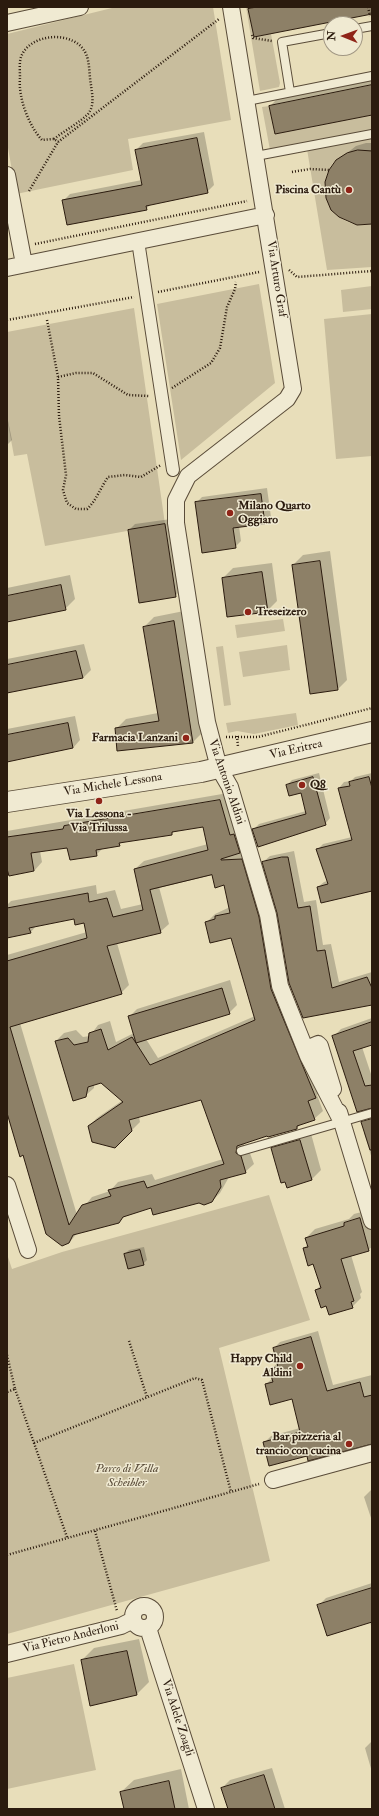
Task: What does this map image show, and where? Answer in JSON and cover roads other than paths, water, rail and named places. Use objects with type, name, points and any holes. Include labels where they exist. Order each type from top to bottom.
[{"type":"street","points":[[7,23],[80,7]]},
{"type":"street","name":"Via Arturo Graf","points":[[176,500],[188,476],[287,399],[293,389],[266,215],[231,9]]},
{"type":"street","points":[[7,175],[24,264]]},
{"type":"street","points":[[7,268],[266,215]]},
{"type":"street","points":[[138,241],[173,470]]},
{"type":"street","name":"Via Antonio Aldini","points":[[176,500],[176,523],[206,722],[219,768],[230,787],[268,915],[280,986],[308,1056],[342,1122],[372,1221]]},
{"type":"street","name":"Via Eritrea","points":[[219,768],[372,732]]},
{"type":"street","name":"Via Michele Lessona","points":[[7,802],[219,768]]},
{"type":"street","points":[[7,1185],[28,1250]]},
{"type":"street","points":[[273,1480],[372,1453]]},
{"type":"street","name":"Via Pietro Anderloni","points":[[7,1654],[127,1623],[140,1628],[148,1628]]},
{"type":"street","name":"Via Adele Zoagli","points":[[148,1628],[206,1809]]},
{"type":"lane","points":[[290,92],[282,42],[323,34]]},
{"type":"lane","points":[[246,101],[372,76]]},
{"type":"lane","points":[[256,156],[372,134]]},
{"type":"lane","points":[[242,1151],[372,1113]]},
{"type":"place","name":"Piscina Cantù","points":[[349,190]]},
{"type":"place","name":"Milano Quarto Oggiaro","points":[[230,513]]},
{"type":"place","name":"Treseizero","points":[[248,612]]},
{"type":"place","name":"Farmacia Lanzani","points":[[186,738]]},
{"type":"place","name":"Q8","points":[[302,785]]},
{"type":"place","name":"Via Lessona - Via Trilussa","points":[[99,801]]},
{"type":"place","name":"Happy Child Aldini","points":[[300,1366]]},
{"type":"place","name":"Bar pizzeria al trancio con cucina","points":[[349,1444]]},
{"type":"park label","name":"Parco di Villa Scheibler","points":[[127,1476]]}]
